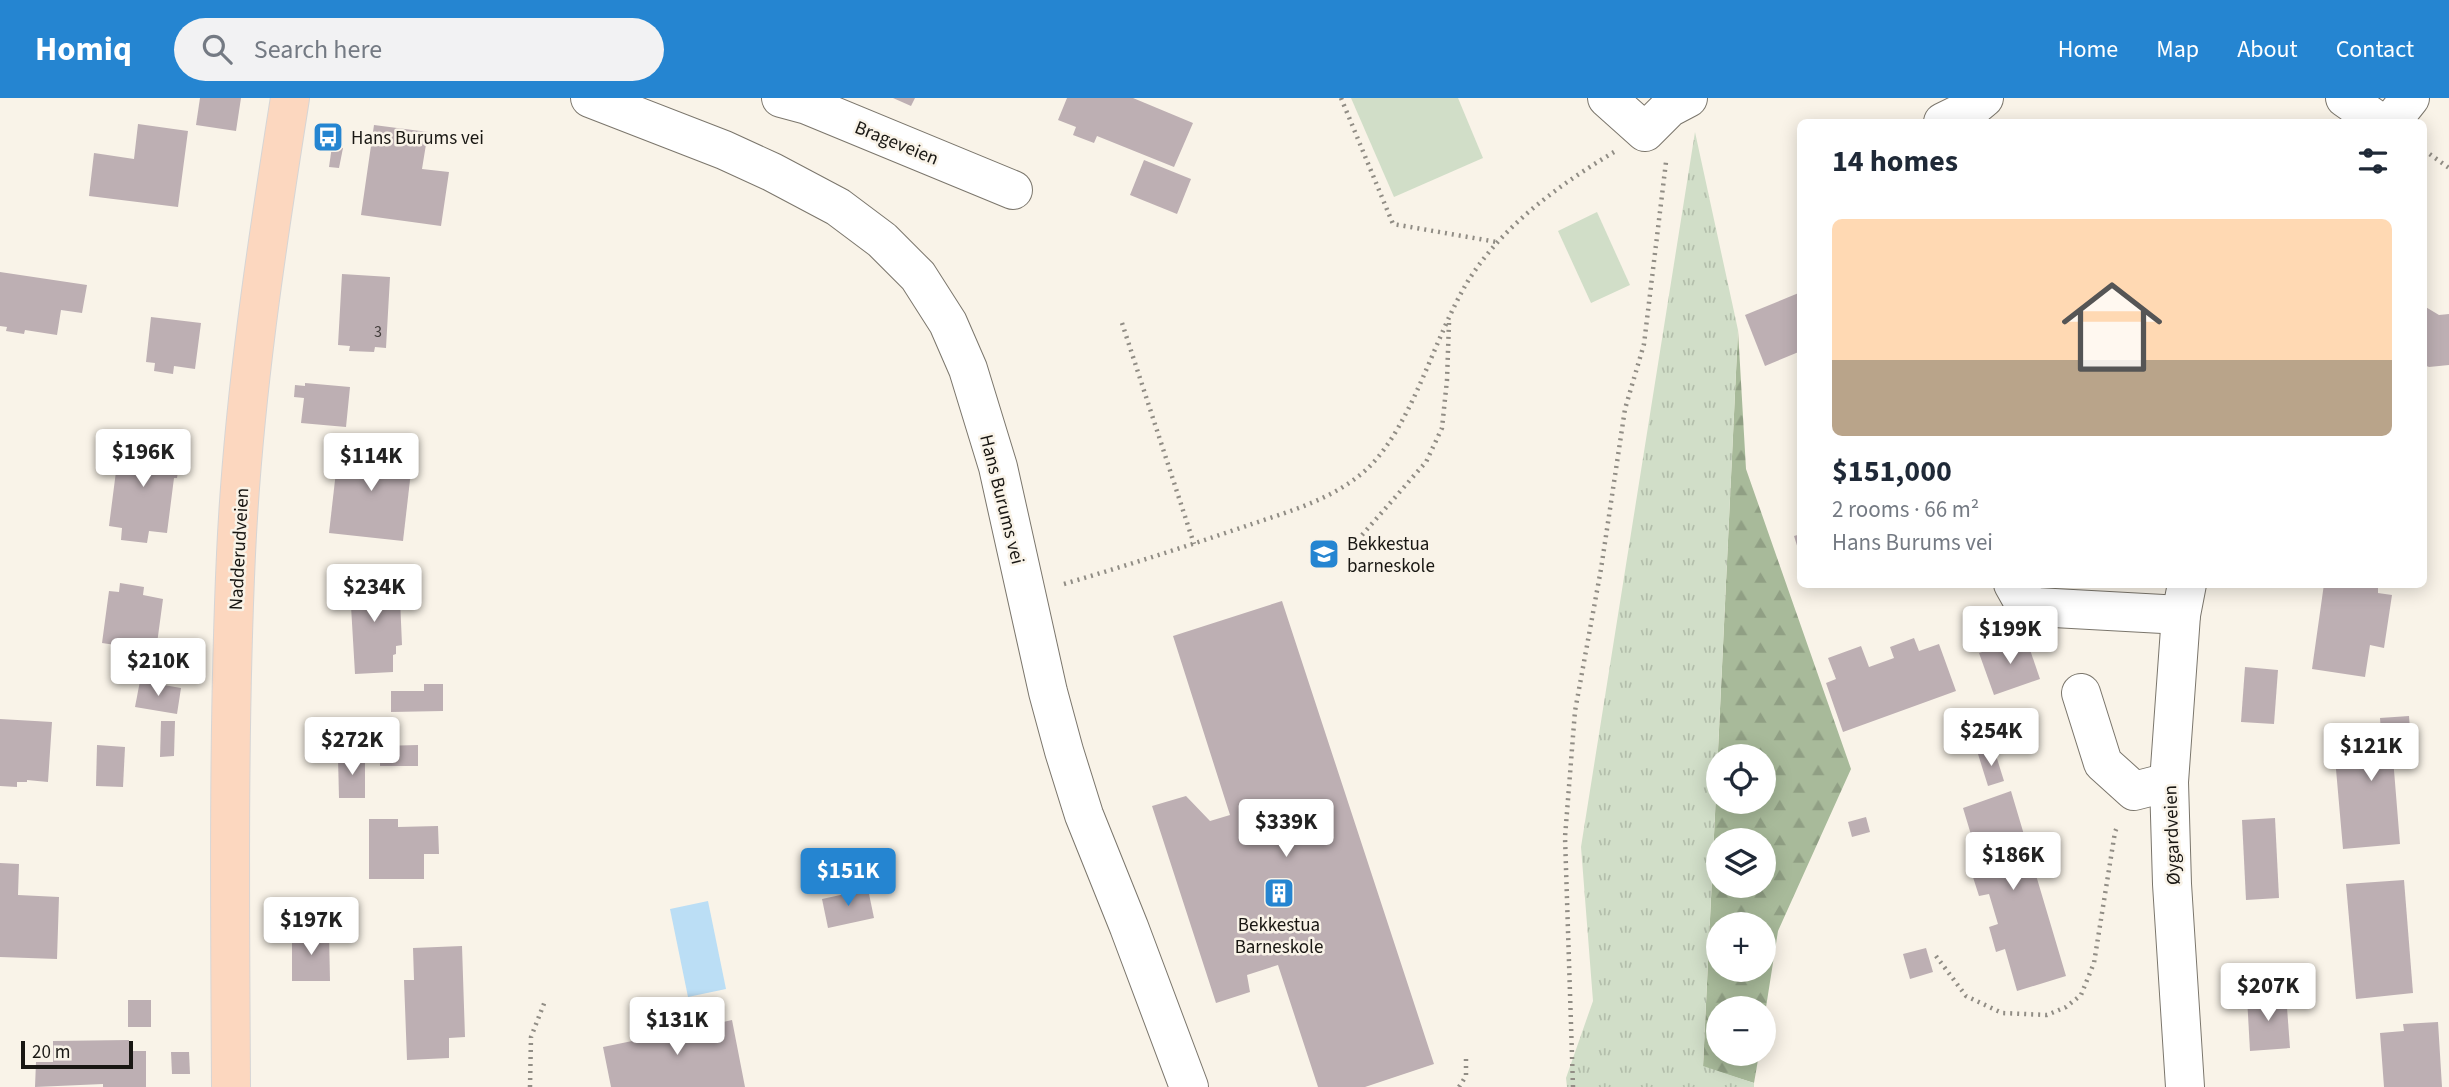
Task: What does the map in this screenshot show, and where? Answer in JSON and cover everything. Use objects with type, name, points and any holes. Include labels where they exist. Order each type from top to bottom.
[{"type":"main road","name":"Nadderudveien","points":[[231,1087],[229,818],[236,553],[252,368],[290,98]]},
{"type":"street","name":"Hans Burums vei","points":[[590,98],[724,150],[838,206],[882,240],[918,276],[948,323],[968,369],[998,467],[1048,692],[1084,815],[1189,1087]]},
{"type":"street","points":[[1607,98],[1667,113]]},
{"type":"street","points":[[1948,119],[1972,108],[1984,98]]},
{"type":"street","points":[[2344,98],[2375,119]]},
{"type":"street","points":[[2393,119],[2410,98]]},
{"type":"street","name":"Brageveien","points":[[799,100],[1013,190]]},
{"type":"street","points":[[2015,588],[2022,600],[2035,607],[2184,600]]},
{"type":"street","name":"Øygardveien","points":[[2184,600],[2152,786],[2173,897],[2185,1087]]},
{"type":"street","points":[[2081,693],[2103,763],[2152,786]]},
{"type":"path","points":[[1341,98],[1393,224],[1497,242]]},
{"type":"path","points":[[1026,594],[1194,544],[1338,490],[1367,468],[1395,433],[1468,281],[1497,242],[1539,203],[1578,173],[1667,113],[1674,129],[1667,158],[1644,344],[1625,409],[1601,569],[1575,711],[1564,837],[1573,1087]]},
{"type":"path","points":[[2427,152],[2449,168]]},
{"type":"path","points":[[1362,535],[1426,462],[1442,428],[1450,318]]},
{"type":"path","points":[[1122,323],[1194,544]]},
{"type":"path","points":[[1936,956],[1966,996],[2003,1013],[2048,1015],[2066,1007],[2081,995],[2094,963],[2115,832],[2152,786]]},
{"type":"path","points":[[530,1087],[531,1037],[545,1001]]},
{"type":"path","points":[[1459,1087],[1466,1076],[1466,1057]]},
{"type":"green space","points":[[1351,98],[1458,98],[1483,158],[1394,197]]},
{"type":"green space","points":[[1695,132],[1738,330],[1718,744],[1706,744],[1706,814],[1715,814],[1714,828],[1706,828],[1706,898],[1711,898],[1710,912],[1706,912],[1707,982],[1703,1066],[1754,1083],[1754,1087],[1567,1087],[1566,1078],[1593,1001],[1581,847]]},
{"type":"green space","points":[[1597,212],[1630,285],[1591,303],[1558,231]]},
{"type":"green space","points":[[1738,330],[1746,469],[1851,769],[1778,931],[1776,944],[1776,912],[1710,912],[1711,898],[1776,898],[1776,828],[1714,828],[1715,814],[1776,814],[1776,744],[1718,744]]},
{"type":"green space","points":[[1707,982],[1770,982],[1768,996],[1706,996]]},
{"type":"green space","points":[[1706,1004],[1706,1066],[1757,1066],[1754,1083],[1703,1067]]},
{"type":"water","points":[[708,901],[726,989],[688,997],[670,909]]},
{"type":"building","points":[[200,98],[241,98],[236,131],[196,125]]},
{"type":"building","points":[[893,98],[915,98],[911,106]]},
{"type":"building","points":[[1067,98],[1133,98],[1193,123],[1174,167],[1097,136],[1094,143],[1073,135],[1076,127],[1058,120]]},
{"type":"building","points":[[138,124],[188,131],[178,207],[89,196],[94,153],[134,159]]},
{"type":"building","points":[[374,125],[428,132],[422,169],[449,172],[441,226],[361,215]]},
{"type":"building","points":[[332,146],[343,148],[339,168],[329,167]]},
{"type":"building","points":[[1144,160],[1191,179],[1177,214],[1130,195]]},
{"type":"building","points":[[0,272],[87,285],[82,313],[61,310],[57,335],[25,330],[24,334],[6,331],[7,327],[0,326]]},
{"type":"building","points":[[342,274],[390,277],[386,348],[375,347],[374,352],[349,351],[350,346],[338,345]]},
{"type":"building","points":[[1797,294],[1797,353],[1765,366],[1745,315]]},
{"type":"building","points":[[2427,308],[2439,315],[2449,314],[2449,365],[2429,367]]},
{"type":"building","points":[[151,317],[201,323],[195,369],[174,366],[173,374],[154,371],[155,363],[146,362]]},
{"type":"building","points":[[305,383],[350,387],[346,427],[301,423],[304,398],[294,397],[295,385],[305,386]]},
{"type":"building","points":[[124,434],[159,438],[157,453],[180,458],[177,478],[174,478],[167,533],[149,531],[147,543],[121,540],[122,528],[109,526],[119,448],[122,449]]},
{"type":"building","points":[[339,445],[413,454],[403,541],[329,533]]},
{"type":"building","points":[[382,570],[384,599],[400,599],[402,645],[396,646],[396,654],[393,655],[393,672],[355,674],[349,572]]},
{"type":"building","points":[[120,583],[144,587],[143,595],[163,599],[156,651],[102,643],[109,591],[119,592]]},
{"type":"building","points":[[2323,588],[2378,588],[2378,593],[2392,595],[2384,648],[2370,645],[2365,677],[2312,669]]},
{"type":"building","name":"Bekkestua Barneskole","points":[[1282,601],[1434,1064],[1365,1087],[1318,1087],[1278,965],[1247,975],[1250,992],[1216,1003],[1152,806],[1186,796],[1210,821],[1230,815],[1173,636]]},
{"type":"building","points":[[1914,638],[1919,651],[1939,644],[1956,691],[1843,732],[1826,683],[1836,679],[1828,658],[1861,646],[1869,667],[1894,658],[1890,647]]},
{"type":"building","points":[[2026,638],[2040,679],[1994,695],[1979,653]]},
{"type":"building","points":[[2245,667],[2278,670],[2274,724],[2241,722]]},
{"type":"building","points":[[140,681],[181,688],[177,714],[135,707]]},
{"type":"building","points":[[424,684],[443,684],[443,711],[391,712],[391,691],[424,691]]},
{"type":"building","points":[[2409,716],[2412,756],[2393,758],[2400,844],[2343,849],[2333,735],[2381,731],[2380,718]]},
{"type":"building","points":[[0,719],[52,722],[48,782],[27,780],[17,782],[17,787],[0,786]]},
{"type":"building","points":[[161,721],[175,721],[174,756],[160,757]]},
{"type":"building","points":[[97,745],[125,747],[123,787],[96,786]]},
{"type":"building","points":[[418,745],[418,766],[380,766],[380,746]]},
{"type":"building","points":[[1994,749],[2004,781],[1988,786],[1978,754]]},
{"type":"building","points":[[338,757],[365,757],[365,798],[339,798]]},
{"type":"building","points":[[2011,791],[2066,976],[2017,991],[2005,949],[1996,952],[1989,927],[1998,924],[1989,894],[1979,896],[1971,871],[1981,868],[1963,808]]},
{"type":"building","points":[[1866,817],[1870,832],[1852,837],[1848,822]]},
{"type":"building","points":[[2275,818],[2279,898],[2246,900],[2242,820]]},
{"type":"building","points":[[369,819],[398,819],[398,827],[438,826],[439,854],[424,854],[424,879],[369,879]]},
{"type":"building","points":[[0,863],[19,864],[18,895],[59,897],[57,959],[0,957]]},
{"type":"building","points":[[2404,880],[2413,993],[2356,999],[2346,884]]},
{"type":"building","points":[[868,889],[874,918],[828,928],[822,899]]},
{"type":"building","points":[[292,933],[329,933],[330,981],[292,981]]},
{"type":"building","points":[[462,946],[465,1037],[449,1038],[449,1058],[407,1060],[404,980],[414,980],[413,948]]},
{"type":"building","points":[[1926,948],[1933,972],[1910,979],[1903,954]]},
{"type":"building","points":[[2286,994],[2290,1048],[2250,1051],[2247,997]]},
{"type":"building","points":[[128,1000],[151,1000],[151,1027],[128,1027]]},
{"type":"building","points":[[690,1017],[692,1029],[732,1020],[745,1087],[611,1087],[603,1047],[642,1039],[640,1028]]},
{"type":"building","points":[[2438,1022],[2442,1087],[2384,1087],[2380,1033],[2404,1031],[2403,1024]]},
{"type":"building","points":[[129,1040],[129,1051],[146,1051],[146,1087],[103,1087],[103,1084],[35,1087],[36,1062],[53,1062],[53,1041]]},
{"type":"building","points":[[171,1052],[189,1052],[190,1074],[172,1074]]},
{"type":"place","name":"Hans Burums vei","points":[[328,137]]},
{"type":"place","name":"Bekkestua barneskole","points":[[1324,554]]},
{"type":"place","name":"Bekkestua Barneskole","points":[[1279,893]]}]
